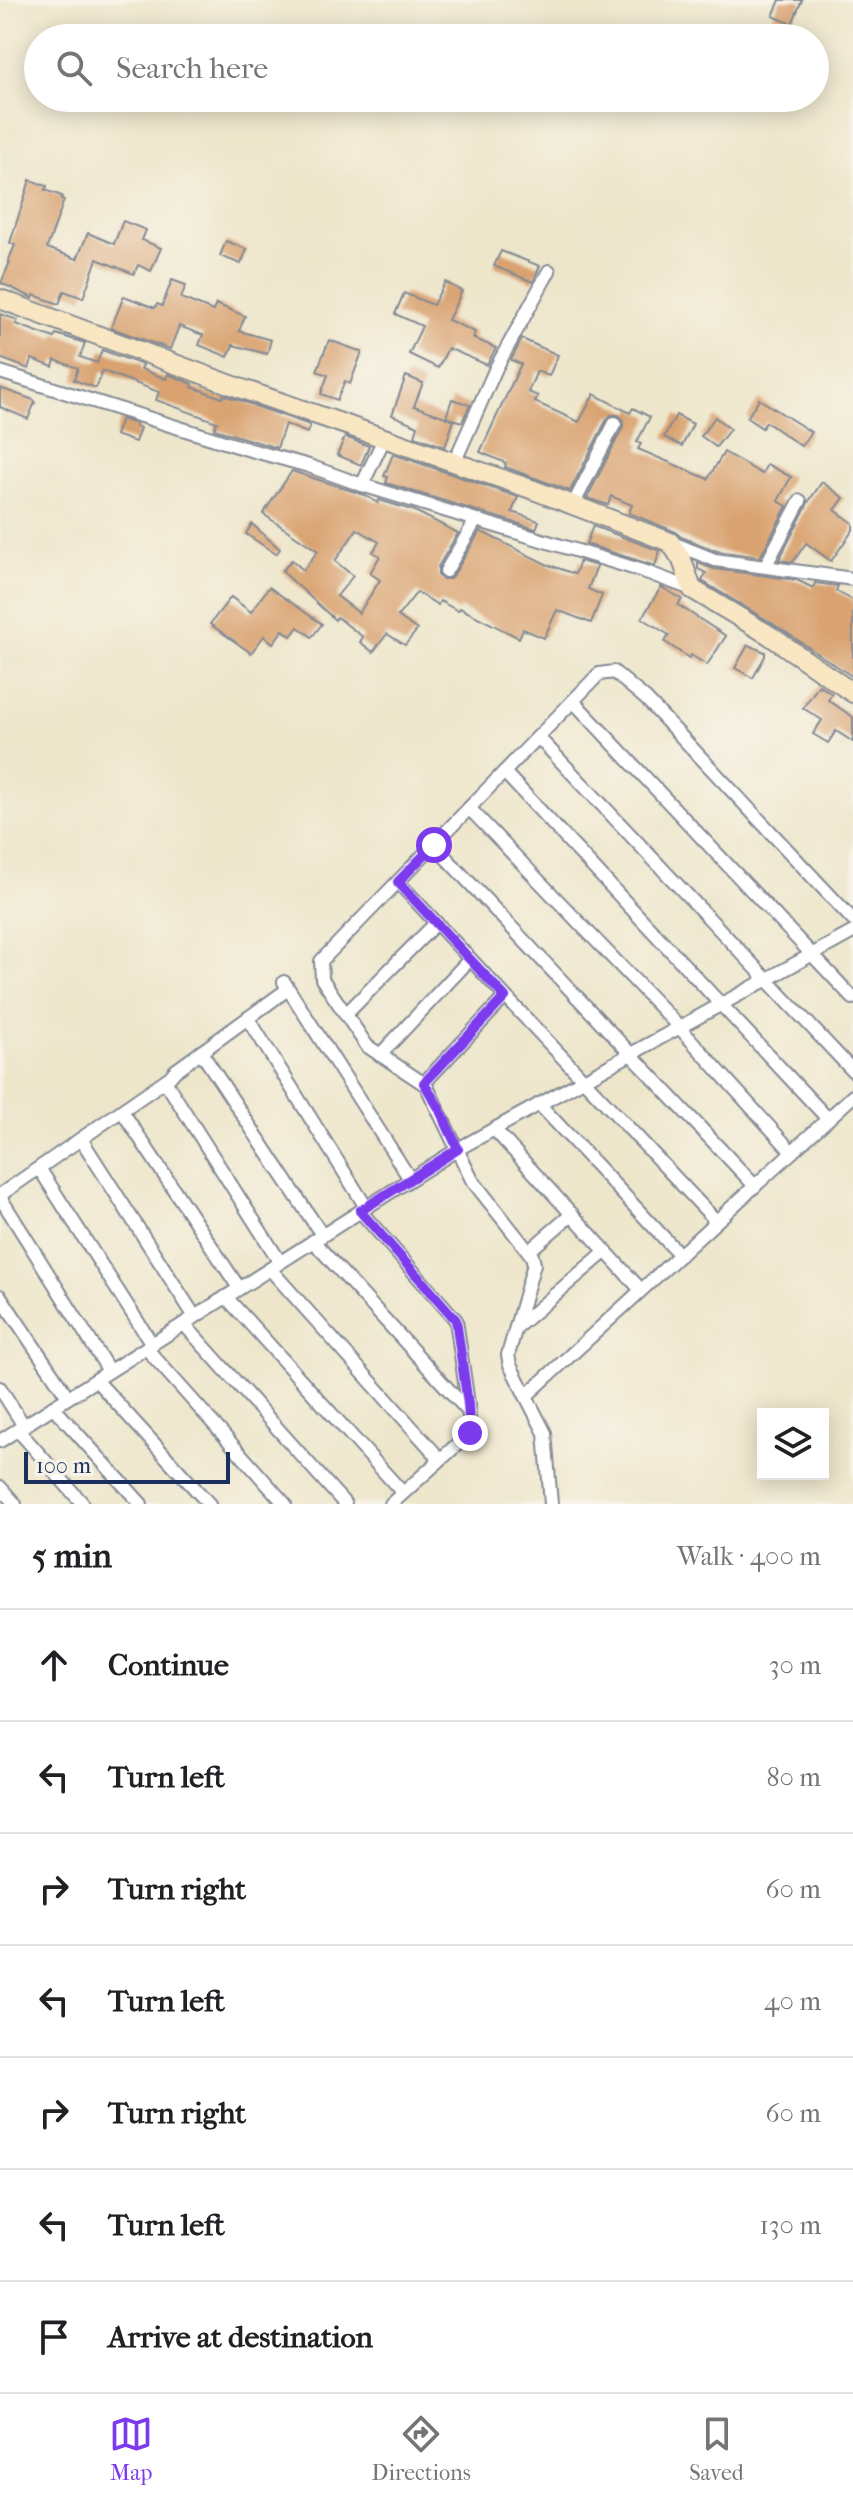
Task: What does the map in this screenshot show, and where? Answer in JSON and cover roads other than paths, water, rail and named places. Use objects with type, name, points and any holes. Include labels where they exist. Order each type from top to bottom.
[{"type":"street","points":[[454,463],[496,368],[549,271]]},
{"type":"street","points":[[0,299],[573,505],[715,560],[853,579]]},
{"type":"street","points":[[0,372],[309,466],[692,589],[769,635],[853,693]]},
{"type":"street","points":[[573,505],[615,423]]},
{"type":"street","points":[[362,485],[384,439]]},
{"type":"street","points":[[766,565],[800,501]]},
{"type":"street","points":[[446,571],[476,520]]},
{"type":"street","points":[[670,542],[682,560],[692,589]]},
{"type":"street","points":[[551,1504],[545,1433],[510,1365],[508,1355],[534,1264],[529,1251],[472,1180],[424,1083],[367,1046],[322,979],[321,961],[599,674],[614,672],[646,699],[853,920]]},
{"type":"street","points":[[573,701],[853,998]]},
{"type":"street","points":[[538,737],[853,1071]]},
{"type":"street","points":[[504,772],[828,1119]]},
{"type":"street","points":[[469,808],[680,1028],[792,1152]]},
{"type":"street","points":[[434,845],[755,1186]]},
{"type":"street","points":[[398,882],[716,1221]]},
{"type":"street","points":[[346,1014],[436,923]]},
{"type":"street","points":[[0,1441],[458,1149],[853,932]]},
{"type":"street","points":[[380,1055],[470,959]]},
{"type":"street","points":[[109,1371],[0,1198],[165,1081],[286,986],[410,1179]]},
{"type":"street","points":[[424,1083],[505,997]]},
{"type":"street","points":[[248,1018],[363,1209],[456,1320],[470,1433],[391,1504]]},
{"type":"street","points":[[201,1052],[317,1238],[469,1412]]},
{"type":"street","points":[[165,1081],[275,1266],[440,1459]]},
{"type":"street","points":[[526,1396],[853,1096]]},
{"type":"street","points":[[539,1104],[680,1255]]},
{"type":"street","points":[[122,1111],[239,1288]]},
{"type":"street","points":[[494,1129],[641,1290]]},
{"type":"street","points":[[81,1139],[189,1320],[345,1504]]},
{"type":"street","points":[[39,1168],[149,1346],[285,1504]]},
{"type":"street","points":[[529,1251],[572,1214]]},
{"type":"street","points":[[517,1327],[606,1251]]},
{"type":"street","points":[[0,1296],[68,1397]]},
{"type":"street","points":[[226,1297],[403,1493]]},
{"type":"street","points":[[96,1380],[209,1504]]},
{"type":"street","points":[[0,1388],[21,1428],[83,1504]]},
{"type":"street","points":[[53,1407],[141,1504]]},
{"type":"street","points":[[0,1487],[15,1504]]}]
